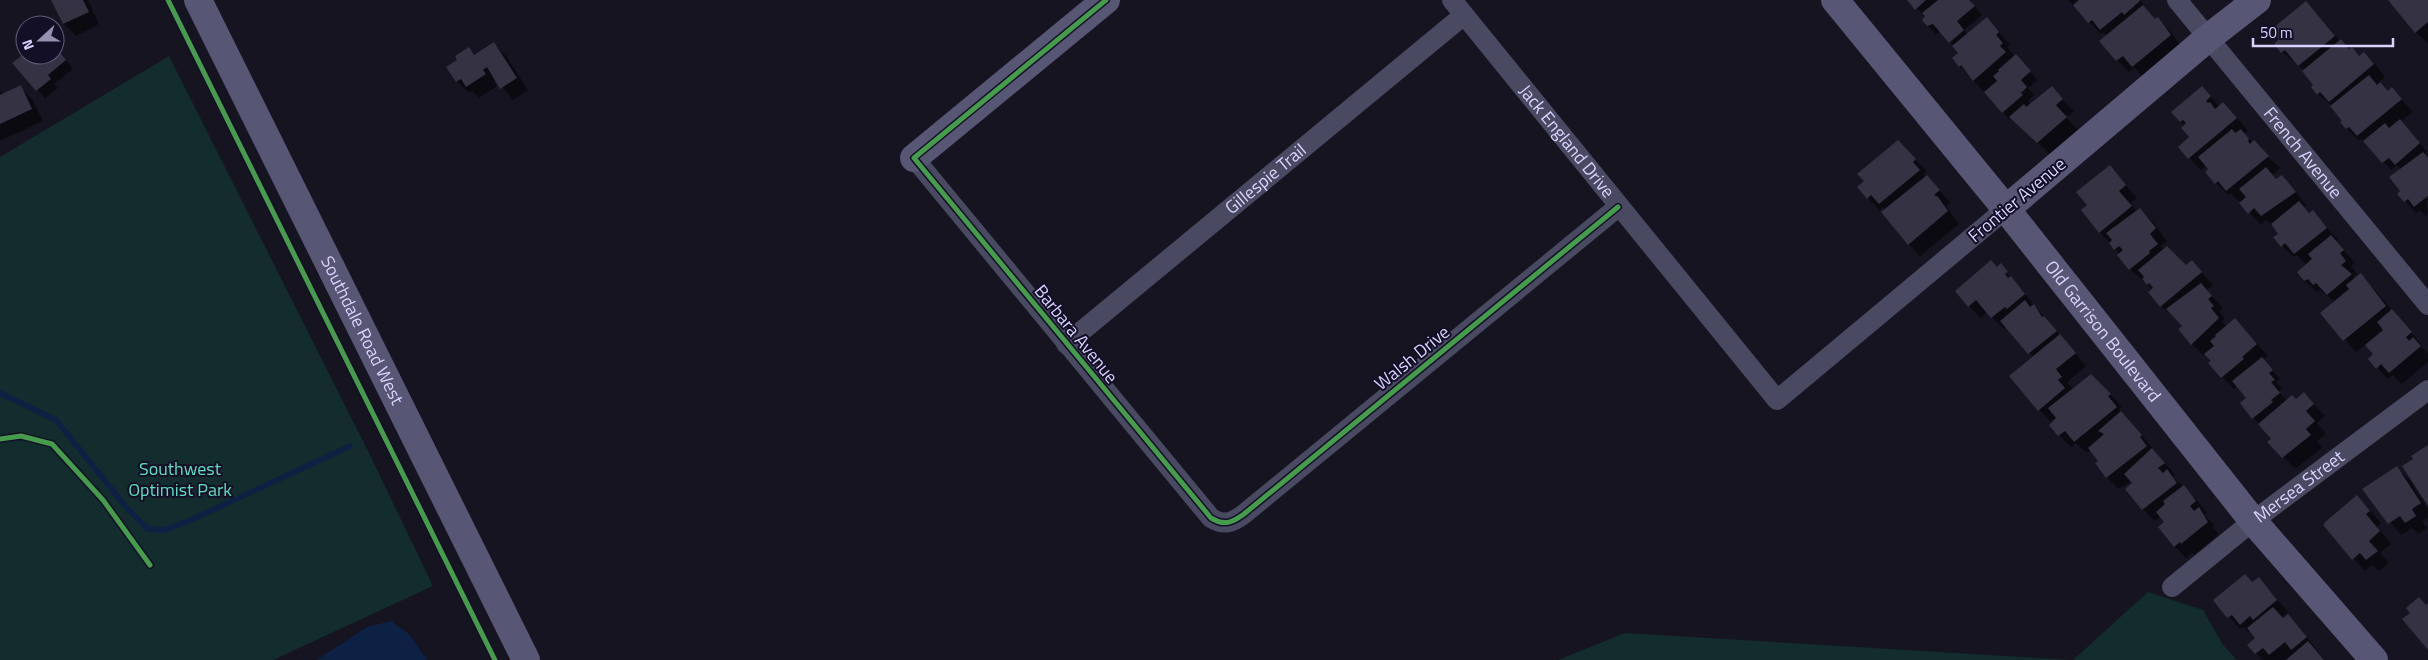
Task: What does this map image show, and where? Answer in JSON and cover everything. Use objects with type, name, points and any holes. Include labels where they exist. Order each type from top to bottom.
[{"type":"street","name":"Southdale Road West","points":[[198,0],[526,660]]},
{"type":"street","points":[[914,158],[1106,0]]},
{"type":"street","name":"Old Garrison Boulevard","points":[[1835,0],[2006,209],[2253,521],[2374,660]]},
{"type":"street","name":"French Avenue","points":[[2176,0],[2428,305]]},
{"type":"street","name":"Frontier Avenue","points":[[1776,400],[2208,38],[2257,0]]},
{"type":"street","name":"Jack England Drive","points":[[1458,7],[1776,400]]},
{"type":"street","name":"Gillespie Trail","points":[[1066,344],[1458,7]]},
{"type":"street","name":"Barbara Avenue","points":[[914,158],[1211,518],[1221,524]]},
{"type":"street","name":"Walsh Drive","points":[[1221,524],[1233,522],[1244,514],[1618,207]]},
{"type":"street","name":"Mersea Street","points":[[2172,587],[2253,521],[2428,390]]},
{"type":"green space","name":"Southwest Optimist Park","points":[[169,56],[370,455],[433,586],[273,660],[0,660],[0,157]]},
{"type":"green space","points":[[2148,592],[2203,610],[2223,645],[2237,660],[2073,660]]},
{"type":"green space","points":[[1625,633],[2072,660],[1558,660]]},
{"type":"water","points":[[391,621],[410,635],[427,660],[317,660],[367,627]]},
{"type":"building","points":[[51,0],[83,0],[89,12],[65,23],[65,15],[58,15]]},
{"type":"building","points":[[1907,0],[1926,0],[1915,10]]},
{"type":"building","points":[[1938,0],[1969,0],[1975,6],[1957,21],[1964,30],[1949,43],[1933,24],[1927,26],[1922,20],[1925,16],[1922,13]]},
{"type":"building","points":[[2079,0],[2140,1],[2124,15],[2122,12],[2100,30],[2092,20],[2088,23],[2073,5]]},
{"type":"building","points":[[2388,0],[2428,0],[2428,22],[2415,33]]},
{"type":"building","points":[[2306,1],[2335,36],[2298,66],[2285,50],[2281,53],[2274,44],[2279,39],[2273,32],[2273,28]]},
{"type":"building","points":[[2143,5],[2155,19],[2158,17],[2171,35],[2132,67],[2123,56],[2116,61],[2099,41]]},
{"type":"building","points":[[1987,17],[1999,32],[1996,35],[2003,43],[2000,46],[2006,52],[1973,81],[1961,65],[1959,67],[1952,58],[1958,53],[1952,46]]},
{"type":"building","points":[[2341,39],[2349,49],[2352,47],[2359,56],[2364,52],[2374,64],[2329,102],[2320,92],[2317,95],[2311,87],[2313,85],[2302,71]]},
{"type":"building","points":[[494,42],[517,78],[500,89],[487,67],[483,70],[486,74],[466,87],[461,79],[456,82],[446,67],[457,60],[455,56],[469,47],[474,55]]},
{"type":"building","points":[[2016,54],[2031,71],[2021,80],[2027,87],[2021,93],[2023,95],[2002,113],[1984,92],[1997,81],[1993,76],[1998,70]]},
{"type":"building","points":[[15,61],[15,65],[60,65],[48,75],[51,79],[36,91],[12,63]]},
{"type":"building","points":[[2369,75],[2377,85],[2380,82],[2388,91],[2392,87],[2402,99],[2357,136],[2349,127],[2346,129],[2330,106]]},
{"type":"building","points":[[21,85],[32,109],[0,124],[0,95]]},
{"type":"building","points":[[2052,86],[2063,99],[2056,105],[2067,117],[2037,143],[2009,117],[2024,104],[2026,107]]},
{"type":"building","points":[[2202,86],[2211,96],[2206,101],[2208,103],[2210,102],[2215,109],[2223,102],[2237,118],[2188,159],[2178,147],[2189,137],[2181,128],[2186,123],[2183,120],[2180,122],[2171,112]]},
{"type":"building","points":[[2400,119],[2420,143],[2395,165],[2389,158],[2382,163],[2363,141],[2385,123],[2389,128]]},
{"type":"building","points":[[2232,129],[2235,133],[2241,129],[2249,139],[2250,144],[2254,140],[2269,156],[2226,191],[2218,181],[2215,184],[2205,172],[2208,169],[2198,157]]},
{"type":"building","points":[[1898,140],[1916,159],[1913,162],[1920,170],[1879,204],[1871,195],[1867,199],[1857,187],[1864,181],[1857,174]]},
{"type":"building","points":[[2423,152],[2428,158],[2428,196],[2414,207],[2408,199],[2404,202],[2397,194],[2400,191],[2389,177]]},
{"type":"building","points":[[2110,165],[2126,185],[2119,191],[2132,206],[2099,233],[2081,210],[2087,205],[2076,192]]},
{"type":"building","points":[[2266,167],[2276,179],[2282,175],[2296,192],[2261,216],[2254,208],[2248,214],[2239,203],[2246,197],[2239,189]]},
{"type":"building","points":[[1927,175],[1940,190],[1934,195],[1938,197],[1948,211],[1908,245],[1881,212]]},
{"type":"building","points":[[2299,201],[2309,213],[2313,210],[2327,228],[2294,254],[2285,243],[2281,247],[2273,237],[2278,234],[2271,224]]},
{"type":"building","points":[[2140,208],[2156,228],[2150,234],[2158,244],[2129,270],[2117,255],[2123,250],[2119,246],[2114,250],[2109,243],[2112,240],[2106,233]]},
{"type":"building","points":[[2331,235],[2344,250],[2340,253],[2346,261],[2341,265],[2352,274],[2327,295],[2316,283],[2313,285],[2308,279],[2304,281],[2297,272],[2312,259],[2308,254]]},
{"type":"building","points":[[2167,246],[2186,265],[2192,260],[2202,272],[2160,307],[2148,292],[2153,288],[2142,279],[2144,277],[2138,270]]},
{"type":"building","points":[[1991,260],[1997,267],[2001,263],[2008,272],[2005,274],[2008,278],[2011,276],[2025,294],[2007,309],[2005,307],[1991,318],[1976,300],[1968,307],[1955,291]]},
{"type":"building","points":[[2361,273],[2386,306],[2343,341],[2320,313],[2349,289],[2346,285]]},
{"type":"building","points":[[2201,283],[2212,296],[2208,299],[2214,306],[2211,308],[2219,318],[2191,345],[2178,329],[2182,326],[2166,309]]},
{"type":"building","points":[[2025,300],[2030,307],[2034,304],[2042,317],[2044,316],[2057,331],[2028,354],[2000,321]]},
{"type":"building","points":[[2392,309],[2412,332],[2406,337],[2409,341],[2413,337],[2421,346],[2389,373],[2381,364],[2376,369],[2368,359],[2373,354],[2365,345],[2383,330],[2377,322]]},
{"type":"building","points":[[2235,318],[2257,344],[2242,357],[2244,359],[2221,378],[2208,363],[2211,361],[2204,354],[2214,346],[2210,341],[2215,335]]},
{"type":"building","points":[[2060,334],[2076,353],[2056,369],[2062,377],[2058,380],[2065,388],[2038,411],[2009,376]]},
{"type":"building","points":[[2262,357],[2273,370],[2269,373],[2275,380],[2271,382],[2280,393],[2271,400],[2273,402],[2252,419],[2240,403],[2246,398],[2232,381]]},
{"type":"building","points":[[2091,374],[2111,394],[2108,396],[2117,407],[2074,442],[2065,431],[2058,436],[2049,425],[2056,418],[2048,408]]},
{"type":"building","points":[[2304,392],[2314,404],[2306,411],[2315,421],[2306,429],[2311,435],[2282,458],[2267,442],[2271,439],[2258,424],[2292,395],[2296,399]]},
{"type":"building","points":[[2121,411],[2142,435],[2140,437],[2147,446],[2106,478],[2095,463],[2098,461],[2088,448],[2104,434],[2098,431]]},
{"type":"building","points":[[2428,445],[2428,506],[2402,466],[2413,459],[2411,456]]},
{"type":"building","points":[[2152,448],[2165,463],[2158,468],[2163,473],[2167,469],[2177,483],[2142,510],[2125,489],[2132,483],[2124,474]]},
{"type":"building","points":[[2397,466],[2421,503],[2412,509],[2416,516],[2405,523],[2400,516],[2388,524],[2362,489]]},
{"type":"building","points":[[2184,485],[2196,501],[2190,506],[2194,511],[2199,507],[2208,522],[2181,544],[2180,542],[2174,547],[2158,527],[2164,522],[2156,512],[2165,504],[2163,501]]},
{"type":"building","points":[[2357,495],[2370,511],[2366,514],[2380,531],[2369,541],[2378,551],[2366,560],[2360,553],[2352,560],[2324,526],[2324,523]]},
{"type":"building","points":[[2245,574],[2252,582],[2259,577],[2277,600],[2253,620],[2250,616],[2240,625],[2232,615],[2227,618],[2213,600]]},
{"type":"building","points":[[2419,597],[2426,605],[2428,603],[2428,650],[2402,619],[2410,613],[2406,608]]},
{"type":"building","points":[[2273,607],[2283,618],[2288,614],[2307,637],[2291,650],[2285,642],[2269,655],[2263,648],[2255,654],[2247,645],[2255,638],[2247,628]]},
{"type":"building","points":[[2308,641],[2324,660],[2286,660]]},
{"type":"waterway","points":[[0,393],[56,420],[126,507],[148,529],[165,530],[191,520],[350,446]]},
{"type":"cycle path","points":[[168,0],[495,660]]},
{"type":"cycle path","points":[[1106,0],[914,158],[1211,518],[1220,522],[1236,520],[1244,514],[1618,207]]},
{"type":"cycle path","points":[[0,439],[21,436],[52,444],[103,500],[150,565]]}]
